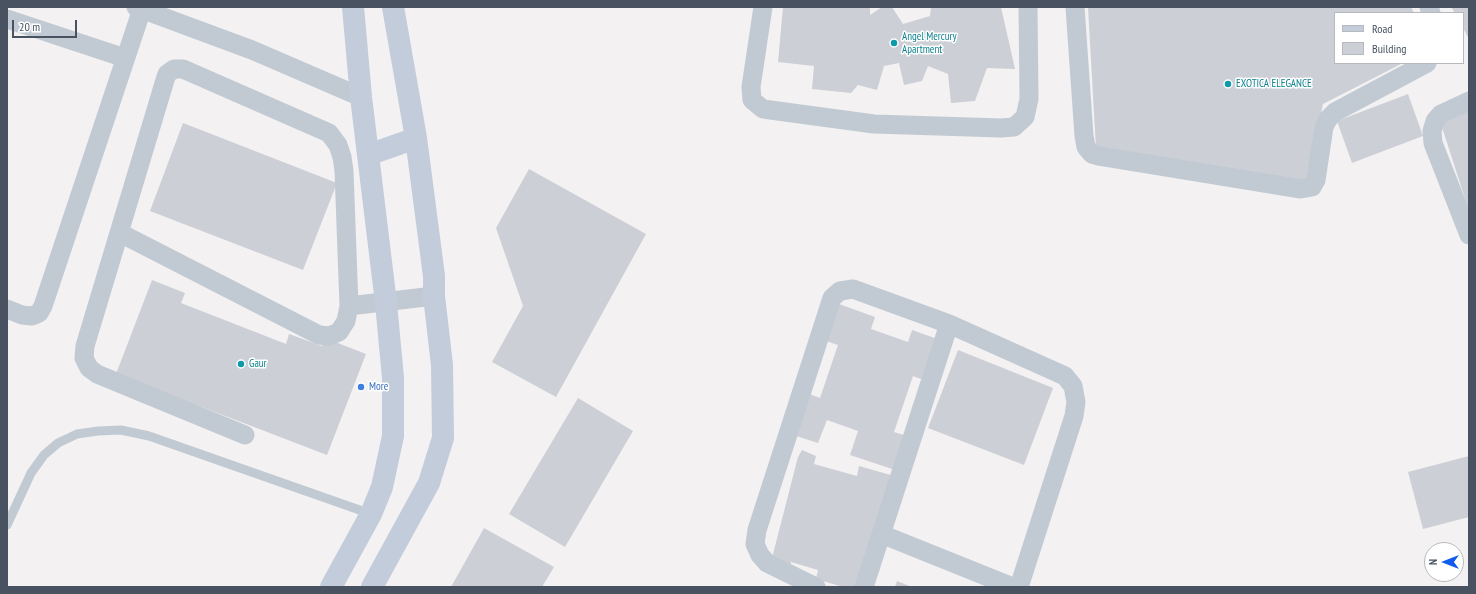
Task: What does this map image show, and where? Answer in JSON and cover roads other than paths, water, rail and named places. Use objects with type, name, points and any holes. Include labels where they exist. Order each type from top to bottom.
[{"type":"street","points":[[331,587],[371,514],[382,487],[393,436],[393,378],[386,302],[361,97],[353,7]]},
{"type":"street","points":[[372,587],[429,482],[444,438],[442,365],[434,296],[434,276],[416,138],[393,7]]},
{"type":"street","points":[[763,7],[751,87],[752,100],[763,109],[874,124],[1001,128],[1014,127],[1025,117],[1029,99],[1028,7]]},
{"type":"street","points":[[1076,7],[1084,136],[1086,147],[1092,154],[1301,189],[1312,187],[1316,180],[1324,127],[1328,119],[1335,112],[1425,64]]},
{"type":"street","points":[[7,309],[22,315],[32,316],[39,313],[43,306],[125,58],[139,8],[252,50],[361,97]]},
{"type":"street","points":[[7,19],[125,58]]},
{"type":"street","points":[[120,233],[319,335],[329,336],[339,332],[346,321],[350,289],[344,171],[338,145],[329,133],[183,69],[174,68],[165,80],[85,346],[84,358],[89,368],[97,374],[245,435]]},
{"type":"street","points":[[1469,101],[1441,114],[1435,121],[1432,131],[1433,143],[1469,236]]},
{"type":"street","points":[[368,155],[416,138]]},
{"type":"street","points":[[816,587],[767,564],[760,555],[756,544],[757,530],[832,298],[840,291],[853,288],[950,324],[1065,376],[1072,386],[1076,402],[1074,416],[1019,587]]},
{"type":"street","points":[[349,306],[434,296]]},
{"type":"street","points":[[864,587],[950,324]]},
{"type":"street","points":[[881,534],[1014,587]]},
{"type":"lane","points":[[7,525],[31,473],[44,455],[58,443],[78,434],[121,430],[149,436],[371,514]]},
{"type":"place","name":"Angel Mercury Apartment","points":[[894,43]]},
{"type":"place","name":"EXOTICA ELEGANCE","points":[[1228,84]]},
{"type":"place","name":"Gaur","points":[[241,364]]},
{"type":"place","name":"More","points":[[361,387]]}]
